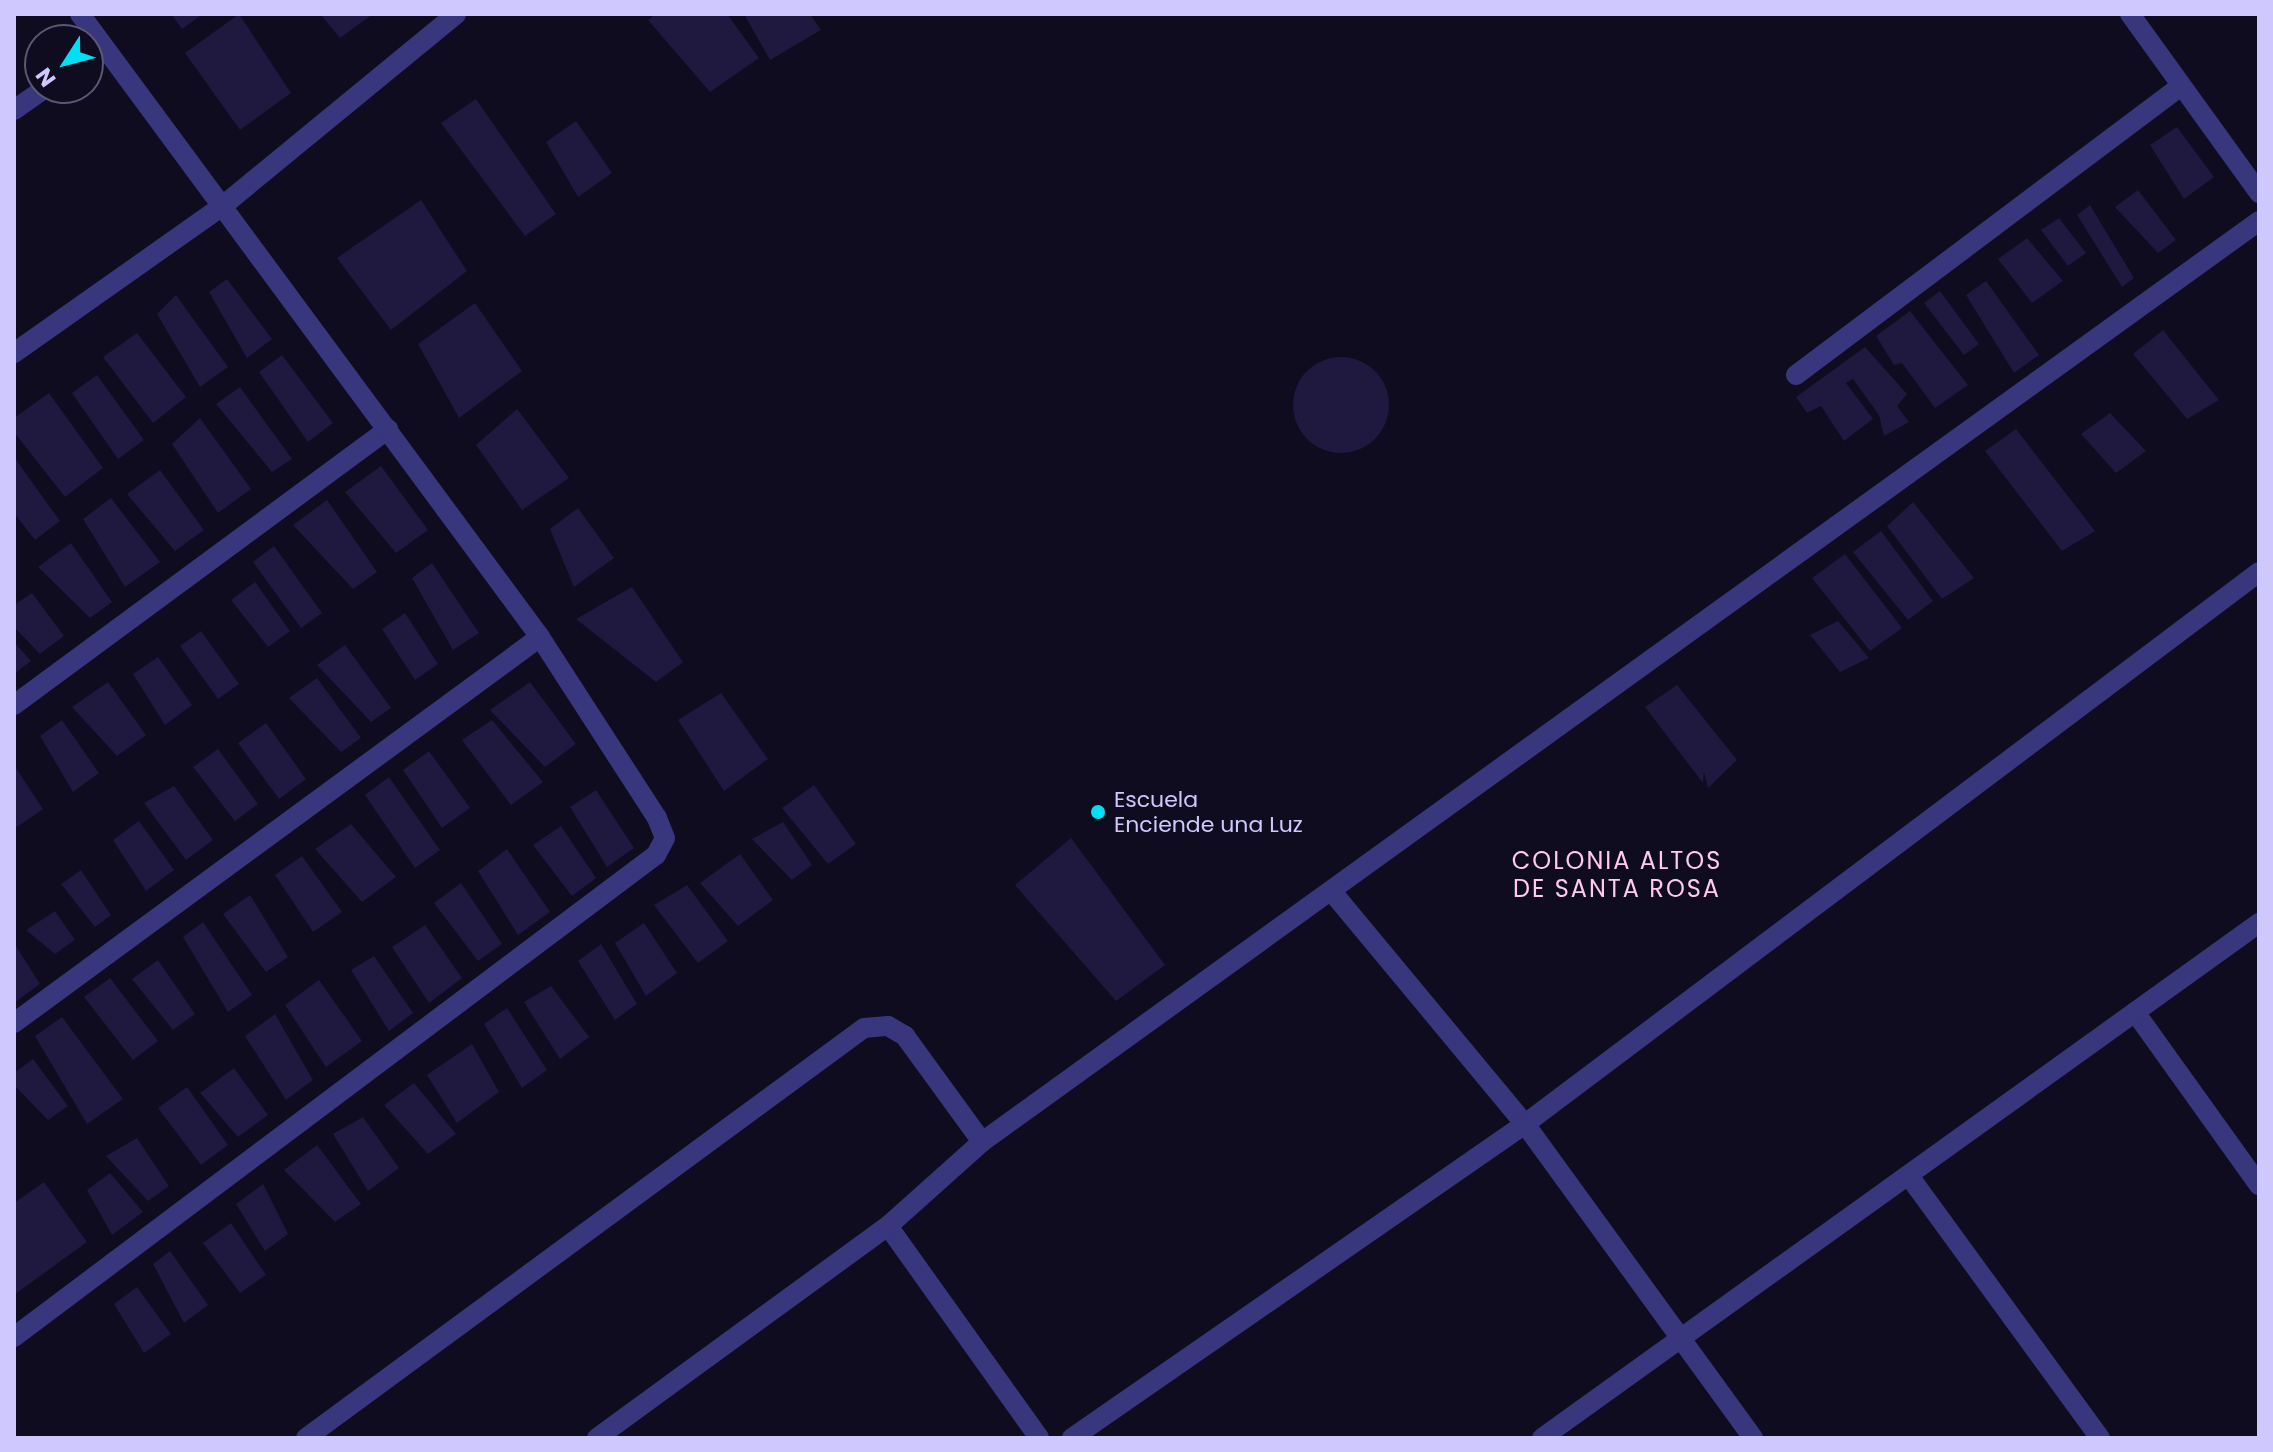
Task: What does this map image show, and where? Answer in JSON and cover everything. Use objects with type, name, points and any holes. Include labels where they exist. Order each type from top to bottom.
[{"type":"street","points":[[14,353],[225,204],[456,14]]},
{"type":"street","points":[[2130,14],[2259,193]]},
{"type":"street","points":[[14,1337],[656,855],[665,838],[657,818],[540,637],[225,204],[104,62]]},
{"type":"street","points":[[1796,375],[2181,86]]},
{"type":"street","points":[[597,1438],[888,1226],[982,1142],[1333,893],[2259,221]]},
{"type":"street","points":[[14,705],[388,429]]},
{"type":"street","points":[[1072,1438],[1525,1124],[2259,572]]},
{"type":"street","points":[[14,1023],[540,637]]},
{"type":"street","points":[[1333,893],[1525,1124],[1753,1438]]},
{"type":"street","points":[[1542,1438],[2259,923]]},
{"type":"street","points":[[2135,1012],[2259,1185]]},
{"type":"street","points":[[306,1438],[864,1028],[888,1026],[905,1036],[982,1142]]},
{"type":"street","points":[[1909,1176],[2100,1438]]},
{"type":"street","points":[[888,1226],[1039,1438]]},
{"type":"building","points":[[171,14],[203,14],[182,29]]},
{"type":"building","points":[[239,14],[291,93],[240,130],[185,53]]},
{"type":"building","points":[[320,14],[373,14],[340,38]]},
{"type":"building","points":[[656,14],[727,14],[759,58],[710,92],[648,20]]},
{"type":"building","points":[[744,14],[810,14],[821,30],[770,60]]},
{"type":"building","points":[[476,99],[556,214],[525,236],[441,123]]},
{"type":"building","points":[[576,121],[612,173],[578,197],[546,142]]},
{"type":"building","points":[[2177,127],[2214,177],[2184,199],[2150,145]]},
{"type":"building","points":[[2138,190],[2176,240],[2158,253],[2115,207]]},
{"type":"building","points":[[421,200],[467,271],[391,330],[337,258]]},
{"type":"building","points":[[2090,205],[2134,278],[2122,287],[2077,215]]},
{"type":"building","points":[[2059,218],[2086,253],[2068,266],[2041,230]]},
{"type":"building","points":[[2027,238],[2063,281],[2032,303],[1998,259]]},
{"type":"building","points":[[227,279],[272,339],[247,358],[209,292]]},
{"type":"building","points":[[1986,281],[2039,355],[2014,373],[1966,295]]},
{"type":"building","points":[[1940,291],[1979,344],[1964,355],[1924,303]]},
{"type":"building","points":[[176,295],[228,367],[200,387],[157,314]]},
{"type":"building","points":[[475,303],[522,371],[459,418],[418,344]]},
{"type":"building","points":[[1910,311],[1968,385],[1935,408],[1902,363],[1894,365],[1876,336]]},
{"type":"building","points":[[2163,330],[2219,400],[2187,419],[2133,354]]},
{"type":"building","points":[[137,333],[186,397],[153,423],[103,357]]},
{"type":"building","points":[[1865,347],[1907,394],[1897,406],[1909,422],[1884,436],[1879,415],[1853,379],[1846,383],[1873,419],[1844,441],[1821,406],[1807,413],[1796,397]]},
{"type":"building","points":[[282,355],[333,423],[308,442],[259,372]]},
{"type":"building","points":[[1341,357],[1359,360],[1375,371],[1386,387],[1389,405],[1386,423],[1375,439],[1359,450],[1341,453],[1323,450],[1307,439],[1296,423],[1293,405],[1296,387],[1307,371],[1323,360]]},
{"type":"building","points":[[97,375],[144,440],[118,459],[72,393]]},
{"type":"building","points":[[240,387],[292,459],[272,472],[216,404]]},
{"type":"building","points":[[49,393],[103,468],[65,497],[14,432],[14,418]]},
{"type":"building","points":[[517,409],[569,478],[522,510],[476,445]]},
{"type":"building","points":[[2110,413],[2146,451],[2116,473],[2081,434]]},
{"type":"building","points":[[200,418],[251,489],[218,513],[172,444]]},
{"type":"building","points":[[2016,429],[2095,531],[2062,551],[1985,451]]},
{"type":"building","points":[[14,457],[60,521],[35,540],[14,513]]},
{"type":"building","points":[[381,466],[428,530],[396,553],[345,492]]},
{"type":"building","points":[[160,470],[204,530],[175,551],[127,494]]},
{"type":"building","points":[[111,498],[160,562],[125,587],[83,519]]},
{"type":"building","points":[[327,500],[377,572],[353,589],[293,525]]},
{"type":"building","points":[[1913,502],[1974,578],[1942,599],[1887,526]]},
{"type":"building","points":[[578,508],[614,558],[574,587],[550,529]]},
{"type":"building","points":[[1881,531],[1933,601],[1908,620],[1853,552]]},
{"type":"building","points":[[71,543],[112,602],[90,618],[38,567]]},
{"type":"building","points":[[274,546],[322,613],[301,628],[253,562]]},
{"type":"building","points":[[1845,554],[1902,628],[1870,651],[1812,578]]},
{"type":"building","points":[[432,563],[479,633],[453,650],[412,578]]},
{"type":"building","points":[[255,582],[290,631],[268,647],[231,600]]},
{"type":"building","points":[[632,587],[683,662],[656,682],[576,619]]},
{"type":"building","points":[[32,593],[64,636],[40,654],[14,627],[14,605]]},
{"type":"building","points":[[405,613],[438,664],[415,680],[382,629]]},
{"type":"building","points":[[1838,621],[1869,658],[1840,672],[1810,635]]},
{"type":"building","points":[[201,631],[239,684],[218,699],[180,646]]},
{"type":"building","points":[[14,642],[31,661],[14,674]]},
{"type":"building","points":[[345,645],[391,708],[371,722],[317,665]]},
{"type":"building","points":[[158,657],[192,705],[165,725],[133,674]]},
{"type":"building","points":[[317,678],[361,738],[341,752],[289,698]]},
{"type":"building","points":[[108,682],[146,735],[117,756],[72,707]]},
{"type":"building","points":[[530,682],[576,744],[545,767],[490,710]]},
{"type":"building","points":[[1677,685],[1737,760],[1708,788],[1704,772],[1703,783],[1645,707]]},
{"type":"building","points":[[721,693],[768,759],[724,791],[678,720]]},
{"type":"building","points":[[62,720],[99,773],[73,792],[40,736]]},
{"type":"building","points":[[492,720],[543,782],[511,805],[462,740]]},
{"type":"building","points":[[266,723],[306,779],[279,799],[238,743]]},
{"type":"building","points":[[218,749],[258,804],[235,821],[193,767]]},
{"type":"building","points":[[429,751],[470,808],[442,828],[403,770]]},
{"type":"building","points":[[14,765],[43,809],[17,827],[14,823]]},
{"type":"building","points":[[389,777],[440,850],[415,868],[365,795]]},
{"type":"building","points":[[814,785],[856,844],[828,864],[782,808]]},
{"type":"building","points":[[174,786],[213,840],[186,860],[144,803]]},
{"type":"building","points":[[596,790],[634,848],[607,867],[570,807]]},
{"type":"building","points":[[139,821],[174,870],[146,891],[113,840]]},
{"type":"building","points":[[783,822],[812,865],[792,880],[752,839]]},
{"type":"building","points":[[351,824],[396,877],[362,902],[315,849]]},
{"type":"building","points":[[561,826],[596,878],[572,896],[533,845]]},
{"type":"building","points":[[1071,838],[1165,965],[1116,1001],[1015,885]]},
{"type":"building","points":[[507,849],[550,912],[518,935],[478,871]]},
{"type":"building","points":[[740,854],[773,900],[738,926],[700,883]]},
{"type":"building","points":[[302,856],[342,912],[313,932],[275,875]]},
{"type":"building","points":[[81,870],[111,915],[95,927],[61,884]]},
{"type":"building","points":[[461,883],[502,944],[478,961],[434,903]]},
{"type":"building","points":[[687,885],[728,941],[698,963],[654,905]]},
{"type":"building","points":[[250,895],[288,957],[266,972],[223,914]]},
{"type":"building","points":[[55,911],[75,940],[55,954],[26,930]]},
{"type":"building","points":[[203,922],[252,995],[228,1012],[183,937]]},
{"type":"building","points":[[644,923],[677,973],[646,996],[615,943]]},
{"type":"building","points":[[425,925],[462,978],[429,1003],[392,947]]},
{"type":"building","points":[[14,943],[40,984],[14,1003]]},
{"type":"building","points":[[601,944],[637,1004],[615,1020],[578,961]]},
{"type":"building","points":[[374,956],[413,1013],[389,1031],[351,970]]},
{"type":"building","points":[[158,960],[195,1014],[173,1030],[132,979]]},
{"type":"building","points":[[110,978],[158,1041],[133,1060],[84,997]]},
{"type":"building","points":[[319,980],[362,1041],[326,1067],[285,1005]]},
{"type":"building","points":[[551,986],[589,1037],[560,1059],[524,1002]]},
{"type":"building","points":[[507,1008],[547,1070],[522,1088],[484,1024]]},
{"type":"building","points":[[275,1014],[313,1080],[286,1100],[245,1036]]},
{"type":"building","points":[[62,1017],[123,1099],[87,1124],[35,1036]]},
{"type":"building","points":[[472,1044],[499,1092],[457,1123],[427,1075]]},
{"type":"building","points":[[33,1059],[68,1106],[48,1120],[14,1085],[14,1073]]},
{"type":"building","points":[[234,1068],[268,1115],[238,1137],[200,1093]]},
{"type":"building","points":[[414,1083],[456,1134],[428,1154],[384,1105]]},
{"type":"building","points":[[187,1087],[228,1145],[201,1165],[158,1108]]},
{"type":"building","points":[[363,1117],[399,1168],[368,1191],[333,1134]]},
{"type":"building","points":[[137,1138],[169,1186],[148,1201],[106,1156]]},
{"type":"building","points":[[317,1145],[361,1204],[335,1222],[284,1170]]},
{"type":"building","points":[[110,1173],[143,1212],[112,1235],[87,1190]]},
{"type":"building","points":[[44,1182],[87,1242],[14,1295],[14,1203]]},
{"type":"building","points":[[263,1184],[288,1234],[265,1251],[236,1204]]},
{"type":"building","points":[[231,1223],[266,1275],[240,1293],[203,1243]]},
{"type":"building","points":[[170,1251],[208,1305],[184,1323],[153,1264]]},
{"type":"building","points":[[137,1287],[171,1334],[144,1353],[114,1304]]},
{"type":"place","name":"Escuela Enciende una Luz","points":[[1098,812]]},
{"type":"district","name":"COLONIA ALTOS DE SANTA ROSA","points":[[1617,875]]}]
